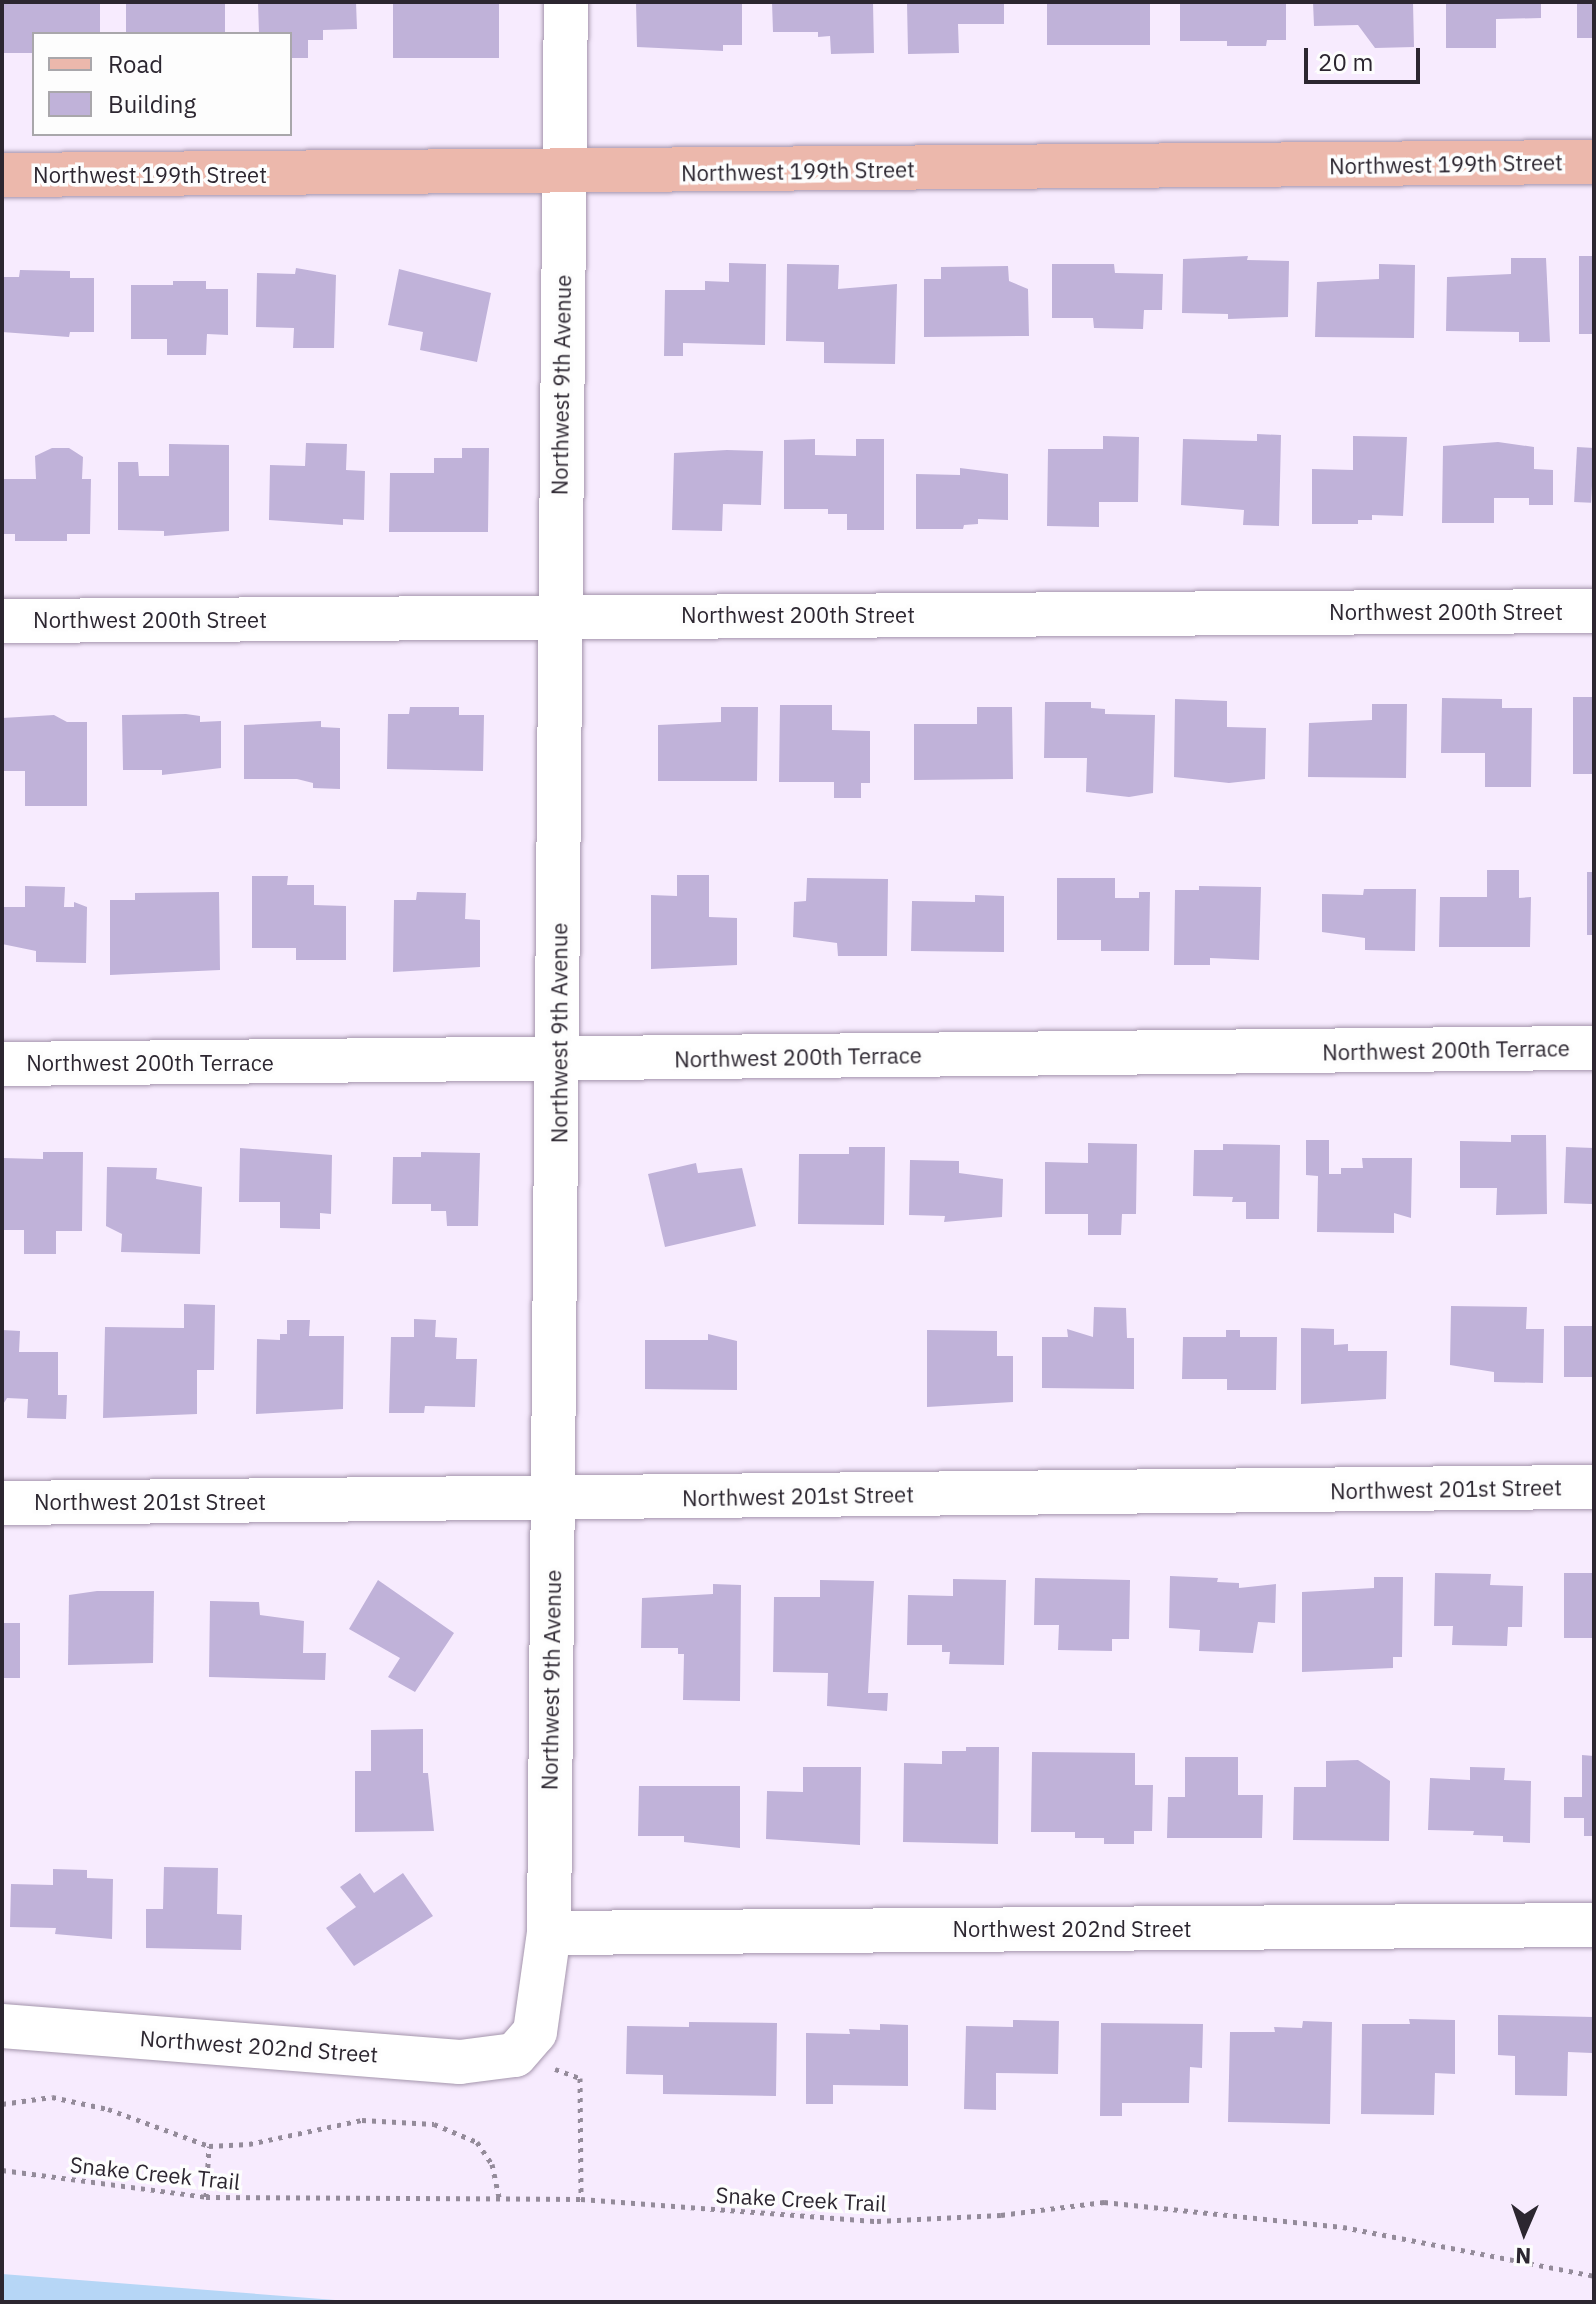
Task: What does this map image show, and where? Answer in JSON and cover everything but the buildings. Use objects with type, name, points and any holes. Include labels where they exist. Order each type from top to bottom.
[{"type":"main road","name":"Northwest 199th Street","points":[[2,175],[565,174],[1594,162]]},
{"type":"street","name":"Northwest 9th Avenue","points":[[515,2055],[535,2032],[549,1933],[560,1060],[556,616],[566,2]]},
{"type":"street","name":"Northwest 200th Street","points":[[2,621],[1594,611]]},
{"type":"street","name":"Northwest 200th Terrace","points":[[2,1064],[1594,1048]]},
{"type":"street","name":"Northwest 201st Street","points":[[2,1503],[1594,1487]]},
{"type":"street","name":"Northwest 202nd Street","points":[[549,1933],[1594,1925]]},
{"type":"street","name":"Northwest 202nd Street","points":[[2,2026],[460,2062],[515,2055]]},
{"type":"path","points":[[515,2055],[580,2078],[581,2199]]},
{"type":"path","points":[[2,2104],[52,2097],[108,2109],[209,2146],[249,2144],[362,2120],[434,2124],[477,2142],[492,2164],[499,2197]]},
{"type":"path","points":[[206,2197],[209,2146]]},
{"type":"path","name":"Snake Creek Trail","points":[[2,2170],[206,2197],[581,2199],[877,2221],[1001,2215],[1104,2202],[1343,2227],[1594,2276]]},
{"type":"water","points":[[2,2274],[361,2302],[2,2302]]}]
